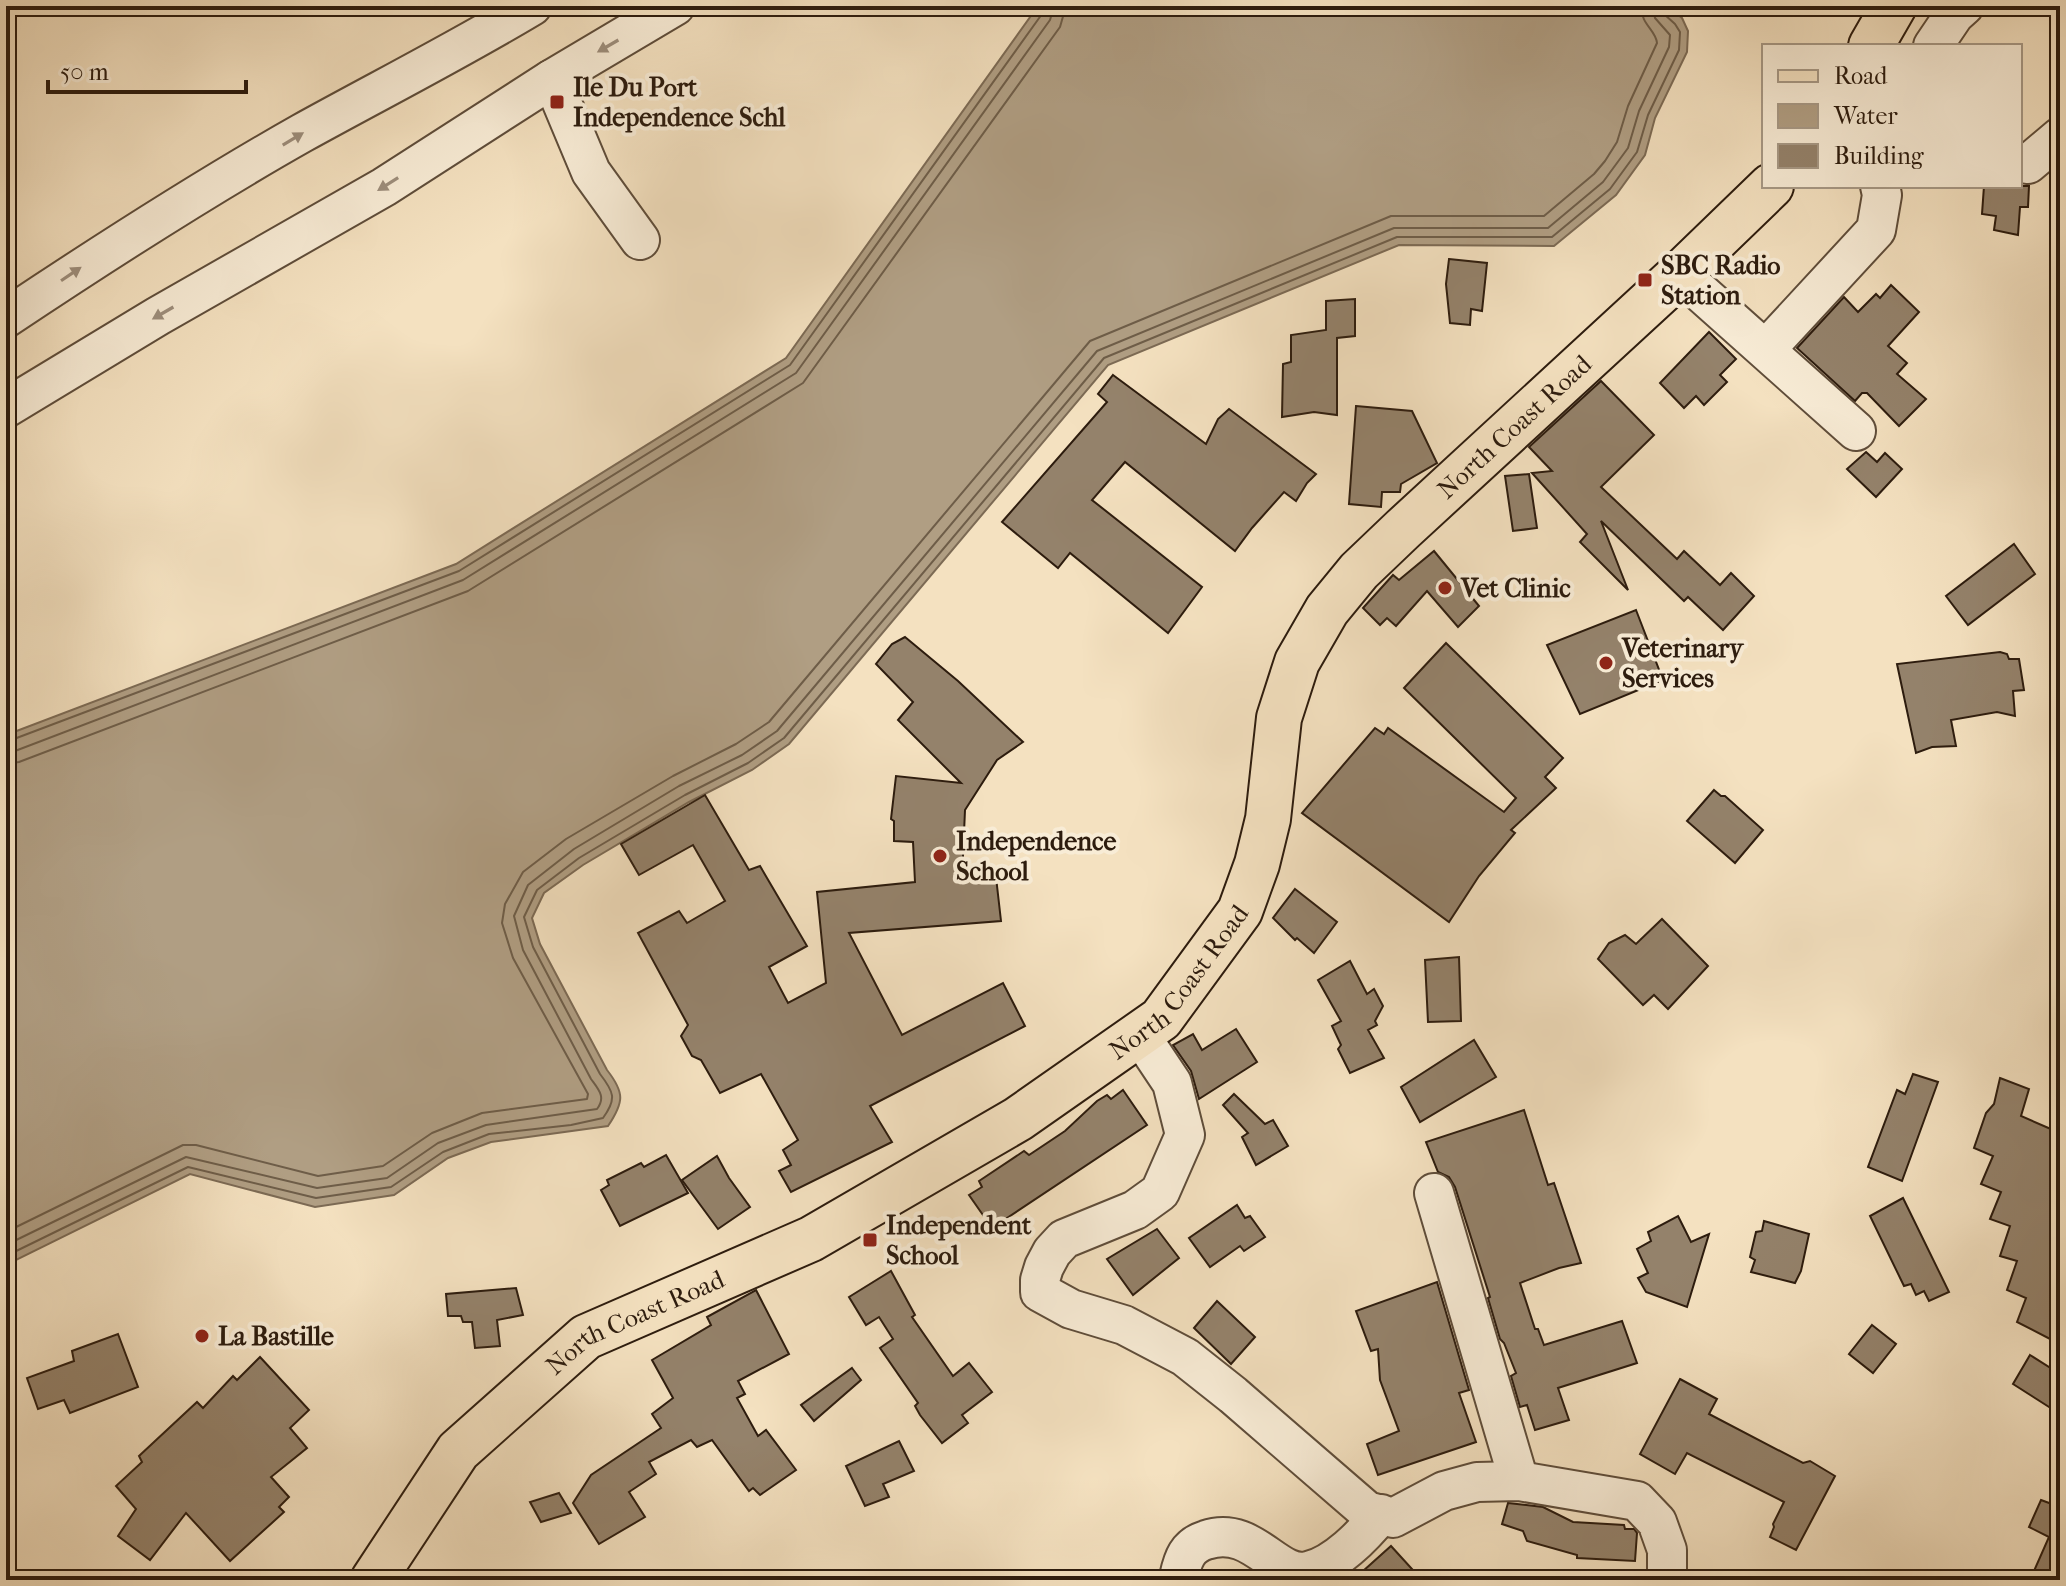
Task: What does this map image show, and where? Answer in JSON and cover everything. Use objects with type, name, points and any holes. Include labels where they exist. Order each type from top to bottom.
[{"type":"main road","points":[[1872,44],[1894,6]]},
{"type":"main road","name":"North Coast Road","points":[[373,1580],[458,1451],[586,1337],[811,1239],[1018,1119],[1161,1019],[1240,911],[1257,864],[1268,819],[1279,718],[1297,662],[1327,610],[1359,571],[1769,188]]},
{"type":"street","points":[[6,318],[86,264],[299,135],[532,6]]},
{"type":"street","points":[[6,408],[158,316],[384,187],[552,79],[675,6]]},
{"type":"street","points":[[1934,44],[1964,6]]},
{"type":"street","points":[[552,79],[591,172],[640,240]]},
{"type":"street","points":[[2028,164],[2060,137]]},
{"type":"street","points":[[1767,348],[1876,230],[1880,188]]},
{"type":"street","points":[[1680,274],[1767,348],[1856,431]]},
{"type":"street","points":[[1140,1035],[1172,1083],[1185,1135],[1160,1192],[1135,1210],[1064,1239],[1044,1267],[1040,1292],[1071,1309],[1124,1325],[1185,1357],[1367,1511],[1393,1518],[1444,1491],[1466,1485],[1519,1481],[1637,1501],[1657,1522],[1667,1550],[1667,1580]]},
{"type":"street","points":[[1434,1193],[1519,1481]]},
{"type":"street","points":[[1179,1577],[1189,1548],[1205,1540],[1228,1535],[1256,1547],[1290,1569],[1307,1572],[1336,1557],[1364,1535],[1381,1514]]},
{"type":"water","points":[[1038,6],[1667,6],[1682,18],[1688,31],[1687,52],[1655,118],[1645,155],[1616,195],[1554,246],[1399,245],[1108,365],[789,744],[752,770],[689,802],[583,865],[544,893],[532,918],[540,944],[619,1091],[619,1104],[608,1126],[491,1142],[448,1158],[394,1195],[315,1207],[190,1174],[6,1265],[6,735],[456,564],[786,358]]},
{"type":"building","points":[[2029,186],[2028,207],[2020,207],[2018,235],[1994,230],[1996,216],[1982,214],[1984,188]]},
{"type":"building","points":[[1449,259],[1487,263],[1482,311],[1471,309],[1470,325],[1450,323],[1446,284]]},
{"type":"building","points":[[1891,285],[1919,312],[1888,346],[1907,363],[1897,374],[1926,399],[1899,426],[1867,393],[1862,393],[1855,401],[1797,348],[1844,297],[1858,312],[1876,294],[1880,298]]},
{"type":"building","points":[[1355,299],[1355,336],[1337,338],[1337,415],[1314,412],[1282,417],[1283,364],[1291,362],[1291,335],[1326,330],[1326,301]]},
{"type":"building","points":[[1709,332],[1736,359],[1720,375],[1727,382],[1704,405],[1696,396],[1684,408],[1660,383]]},
{"type":"building","points":[[1113,375],[1206,444],[1218,419],[1229,409],[1316,474],[1296,501],[1284,492],[1235,551],[1125,462],[1092,500],[1202,587],[1168,633],[1070,553],[1058,568],[1002,522],[1107,402],[1098,394]]},
{"type":"building","points":[[1601,381],[1654,435],[1601,487],[1677,559],[1684,551],[1720,585],[1731,573],[1754,596],[1723,630],[1688,597],[1684,601],[1601,521],[1628,590],[1580,542],[1587,534],[1532,473],[1552,471],[1529,447]]},
{"type":"building","points":[[1356,406],[1412,411],[1437,463],[1401,484],[1400,492],[1382,492],[1381,507],[1349,504]]},
{"type":"building","points":[[1866,452],[1877,462],[1885,453],[1902,469],[1876,497],[1847,469]]},
{"type":"building","points":[[1529,474],[1537,528],[1513,531],[1505,476]]},
{"type":"building","points":[[2014,544],[2035,574],[1968,625],[1946,596]]},
{"type":"building","points":[[1434,551],[1479,606],[1458,627],[1427,591],[1396,626],[1387,618],[1380,625],[1363,608],[1393,575],[1399,580]]},
{"type":"building","name":"Veterinary Services","points":[[1636,610],[1663,680],[1580,714],[1547,645]]},
{"type":"building","points":[[905,637],[1023,742],[997,760],[965,810],[962,879],[996,877],[1001,921],[849,933],[902,1035],[1003,983],[1025,1026],[870,1106],[892,1142],[791,1192],[779,1171],[791,1165],[783,1150],[798,1140],[761,1074],[720,1093],[701,1060],[692,1056],[681,1036],[688,1025],[638,933],[679,911],[687,923],[725,901],[693,845],[639,875],[621,844],[705,795],[749,870],[760,866],[807,946],[769,967],[788,1003],[826,983],[817,892],[915,882],[913,842],[894,841],[894,821],[891,819],[896,776],[961,783],[898,720],[913,702],[876,664],[892,644]]},
{"type":"building","points":[[1446,643],[1563,758],[1545,777],[1556,788],[1511,830],[1515,833],[1479,876],[1449,922],[1302,813],[1375,728],[1384,734],[1388,728],[1504,812],[1516,798],[1404,688]]},
{"type":"building","points":[[2000,652],[2007,654],[2009,659],[2019,659],[2024,690],[2013,691],[2015,716],[1997,712],[1951,720],[1956,746],[1932,747],[1916,753],[1897,664]]},
{"type":"building","points":[[1714,790],[1763,830],[1735,863],[1687,821]]},
{"type":"building","points":[[1295,889],[1337,922],[1314,953],[1297,938],[1295,940],[1273,918]]},
{"type":"building","points":[[1662,919],[1708,966],[1668,1009],[1654,995],[1643,1005],[1598,959],[1609,943],[1625,935],[1636,944]]},
{"type":"building","points":[[1459,957],[1461,1021],[1428,1022],[1425,960]]},
{"type":"building","points":[[1350,961],[1367,994],[1374,989],[1383,1006],[1375,1021],[1377,1025],[1368,1030],[1384,1058],[1350,1073],[1338,1049],[1341,1045],[1332,1026],[1341,1021],[1318,980]]},
{"type":"building","points":[[1236,1029],[1257,1062],[1199,1099],[1191,1071],[1173,1045],[1193,1034],[1202,1050]]},
{"type":"building","points":[[1474,1040],[1496,1077],[1420,1122],[1401,1087]]},
{"type":"building","points":[[1913,1074],[1938,1082],[1902,1181],[1868,1167],[1897,1090],[1905,1094]]},
{"type":"building","points":[[2000,1078],[2029,1089],[2021,1116],[2060,1133],[2060,1326],[2054,1341],[2017,1322],[2026,1298],[2007,1290],[2017,1261],[2000,1256],[2010,1226],[1990,1219],[2001,1192],[1981,1184],[1993,1156],[1974,1148],[1986,1113],[1994,1104]]},
{"type":"building","points":[[1123,1090],[1147,1125],[992,1228],[969,1195],[982,1187],[979,1181],[1024,1151],[1029,1155],[1065,1131],[1097,1101],[1107,1095],[1111,1099]]},
{"type":"building","points":[[1234,1094],[1265,1124],[1273,1120],[1288,1146],[1256,1165],[1242,1137],[1248,1133],[1223,1105]]},
{"type":"building","points":[[1524,1110],[1548,1185],[1554,1183],[1581,1263],[1520,1283],[1535,1329],[1538,1329],[1544,1345],[1622,1321],[1637,1363],[1558,1388],[1569,1420],[1535,1430],[1527,1405],[1520,1407],[1511,1376],[1516,1373],[1500,1339],[1455,1187],[1449,1177],[1438,1172],[1426,1142]]},
{"type":"building","points":[[666,1155],[688,1193],[620,1226],[601,1190],[609,1185],[607,1180],[641,1163],[644,1167]]},
{"type":"building","points":[[717,1156],[750,1207],[718,1229],[682,1180]]},
{"type":"building","points":[[1903,1198],[1949,1292],[1929,1301],[1924,1291],[1916,1295],[1911,1284],[1904,1286],[1870,1216]]},
{"type":"building","points":[[1237,1205],[1245,1218],[1250,1216],[1265,1237],[1244,1251],[1240,1246],[1210,1267],[1189,1238]]},
{"type":"building","points":[[1678,1216],[1691,1242],[1709,1234],[1687,1307],[1646,1292],[1638,1278],[1648,1273],[1637,1249],[1651,1241],[1648,1232]]},
{"type":"building","points":[[1764,1221],[1809,1234],[1801,1271],[1795,1283],[1751,1272],[1755,1260],[1750,1257],[1756,1232],[1762,1231]]},
{"type":"building","points":[[1157,1229],[1179,1258],[1133,1295],[1107,1259]]},
{"type":"building","points":[[891,1271],[915,1315],[912,1317],[953,1376],[969,1363],[992,1392],[962,1415],[968,1423],[942,1443],[920,1415],[915,1406],[918,1403],[880,1348],[893,1339],[879,1317],[866,1325],[849,1297]]},
{"type":"building","points":[[1437,1282],[1469,1390],[1459,1393],[1476,1442],[1378,1475],[1367,1444],[1399,1431],[1380,1380],[1378,1349],[1371,1351],[1356,1311]]},
{"type":"building","points":[[516,1288],[523,1315],[497,1320],[500,1346],[475,1348],[472,1322],[463,1322],[461,1316],[448,1316],[446,1294]]},
{"type":"building","points":[[756,1290],[789,1354],[738,1381],[745,1394],[737,1398],[758,1436],[766,1430],[796,1470],[760,1495],[753,1488],[749,1491],[712,1440],[697,1447],[691,1440],[649,1462],[656,1474],[629,1492],[645,1517],[599,1544],[573,1503],[591,1475],[661,1428],[652,1414],[673,1398],[652,1360],[711,1325],[707,1317]]},
{"type":"building","points":[[1217,1301],[1255,1337],[1231,1364],[1194,1328]]},
{"type":"building","points":[[1872,1325],[1896,1344],[1873,1373],[1849,1354]]},
{"type":"building","points":[[118,1334],[138,1387],[70,1413],[64,1400],[38,1409],[27,1378],[74,1361],[72,1351]]},
{"type":"building","points":[[2030,1355],[2060,1374],[2060,1414],[2013,1384]]},
{"type":"building","points":[[260,1357],[309,1410],[290,1428],[307,1448],[271,1477],[289,1497],[279,1507],[284,1512],[230,1561],[186,1513],[150,1560],[118,1536],[136,1509],[116,1486],[142,1462],[139,1456],[197,1402],[203,1408],[233,1376],[237,1380]]},
{"type":"building","points":[[852,1368],[861,1380],[814,1421],[801,1405]]},
{"type":"building","points":[[1680,1379],[1717,1399],[1709,1414],[1803,1463],[1810,1461],[1835,1476],[1796,1550],[1770,1537],[1784,1502],[1687,1453],[1675,1474],[1640,1454]]},
{"type":"building","points":[[899,1441],[914,1471],[883,1484],[889,1497],[865,1506],[846,1466]]},
{"type":"building","points":[[559,1493],[571,1513],[541,1522],[530,1502]]},
{"type":"building","points":[[2041,1500],[2060,1507],[2060,1580],[2030,1580],[2049,1537],[2029,1527]]},
{"type":"building","points":[[1508,1503],[1543,1507],[1573,1522],[1624,1525],[1625,1529],[1634,1529],[1637,1533],[1635,1561],[1577,1558],[1577,1555],[1527,1541],[1523,1531],[1502,1524]]},
{"type":"building","points":[[1391,1546],[1422,1580],[1353,1580]]},
{"type":"place","name":"Ile Du Port Independence Schl","points":[[557,102]]},
{"type":"place","name":"SBC Radio Station","points":[[1645,280]]},
{"type":"place","name":"Vet Clinic","points":[[1445,588]]},
{"type":"place","name":"Veterinary Services","points":[[1606,663]]},
{"type":"place","name":"Independence School","points":[[940,856]]},
{"type":"place","name":"Independent School","points":[[870,1240]]},
{"type":"place","name":"La Bastille","points":[[202,1336]]}]
